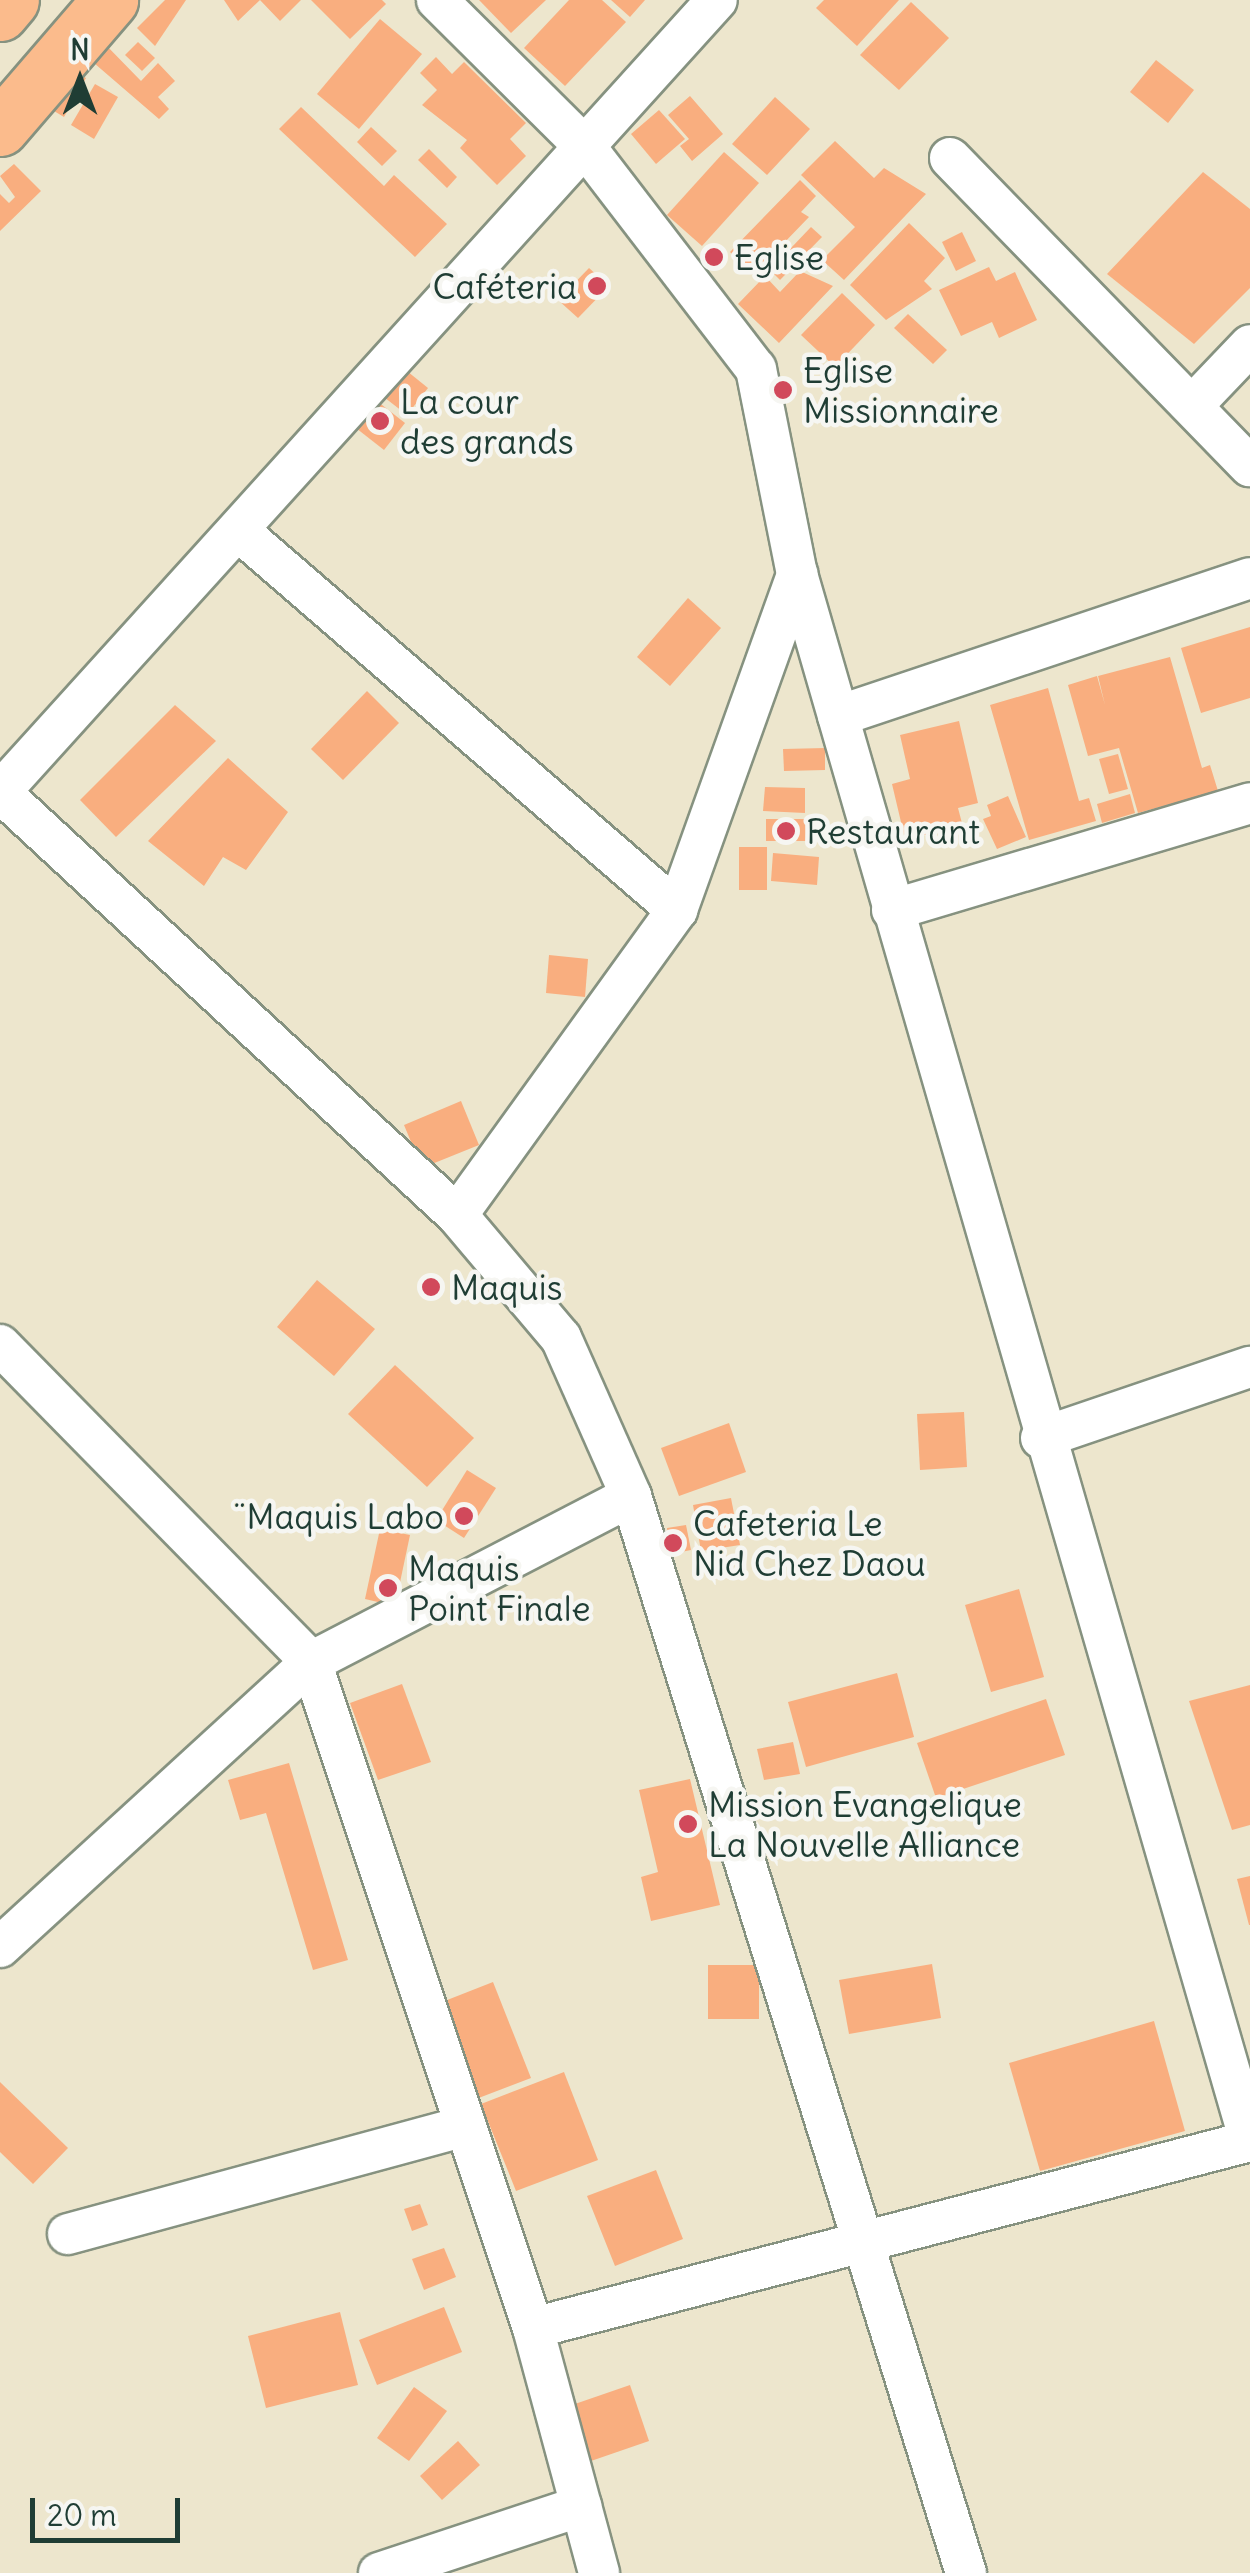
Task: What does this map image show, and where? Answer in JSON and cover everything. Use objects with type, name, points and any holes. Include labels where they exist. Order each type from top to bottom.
[{"type":"main road","points":[[0,13],[11,0]]},
{"type":"main road","points":[[0,128],[110,0]]},
{"type":"street","points":[[438,0],[587,148],[756,368],[797,574],[1041,1438],[1250,2141],[864,2245],[533,2328]]},
{"type":"street","points":[[717,0],[240,532],[0,792],[456,1215],[560,1338],[630,1496],[966,2573]]},
{"type":"street","points":[[950,158],[1250,466]]},
{"type":"street","points":[[1192,406],[1250,344]]},
{"type":"street","points":[[240,532],[677,910]]},
{"type":"street","points":[[456,1215],[677,910],[797,574]]},
{"type":"street","points":[[838,716],[1250,578]]},
{"type":"street","points":[[892,910],[1250,803]]},
{"type":"street","points":[[1,1348],[311,1662],[533,2328],[599,2573]]},
{"type":"street","points":[[1041,1438],[1250,1367]]},
{"type":"street","points":[[0,1947],[311,1662],[630,1496]]},
{"type":"street","points":[[68,2234],[466,2126]]},
{"type":"street","points":[[379,2573],[580,2506]]},
{"type":"building","points":[[165,0],[186,0],[155,46],[137,28]]},
{"type":"building","points":[[224,0],[260,0],[238,21]]},
{"type":"building","points":[[260,0],[301,0],[280,21]]},
{"type":"building","points":[[311,0],[382,0],[386,4],[350,39]]},
{"type":"building","points":[[479,0],[546,0],[511,33]]},
{"type":"building","points":[[569,0],[602,0],[626,22],[565,86],[524,48]]},
{"type":"building","points":[[611,0],[645,0],[630,17]]},
{"type":"building","points":[[824,0],[899,0],[857,46],[816,8]]},
{"type":"building","points":[[911,2],[949,38],[899,90],[860,55]]},
{"type":"building","points":[[380,19],[422,54],[359,129],[317,94]]},
{"type":"building","points":[[103,42],[141,81],[158,63],[175,81],[158,97],[169,109],[159,119],[87,57]]},
{"type":"building","points":[[138,42],[155,58],[142,71],[125,55]]},
{"type":"building","points":[[436,57],[452,74],[464,62],[526,123],[510,139],[526,156],[497,185],[460,148],[467,140],[422,105],[437,90],[420,73]]},
{"type":"building","points":[[1156,60],[1194,90],[1168,123],[1130,92]]},
{"type":"building","points":[[66,67],[86,78],[64,117],[44,105]]},
{"type":"building","points":[[95,84],[118,97],[94,139],[71,125]]},
{"type":"building","points":[[690,96],[723,134],[692,161],[680,146],[689,139],[668,115]]},
{"type":"building","points":[[775,97],[810,129],[767,175],[732,144]]},
{"type":"building","points":[[301,107],[384,186],[394,175],[447,224],[415,257],[279,129]]},
{"type":"building","points":[[659,110],[685,139],[656,164],[631,134]]},
{"type":"building","points":[[371,127],[397,151],[382,166],[357,142]]},
{"type":"building","points":[[835,141],[874,178],[884,168],[926,194],[844,280],[822,260],[855,227],[801,175]]},
{"type":"building","points":[[429,149],[457,177],[447,188],[418,160]]},
{"type":"building","points":[[724,152],[759,183],[702,246],[667,215]]},
{"type":"building","points":[[14,164],[41,191],[0,231],[0,194],[9,203],[15,197],[0,176]]},
{"type":"building","points":[[1203,172],[1250,209],[1250,288],[1194,344],[1107,274]]},
{"type":"building","points":[[800,180],[816,196],[801,212],[809,217],[753,275],[730,252]]},
{"type":"building","points":[[909,223],[945,258],[924,281],[932,289],[886,320],[850,285]]},
{"type":"building","points":[[811,227],[822,237],[780,280],[770,270]]},
{"type":"building","points":[[962,232],[976,261],[956,271],[942,242]]},
{"type":"building","points":[[989,267],[996,281],[1015,272],[1037,320],[999,338],[992,322],[961,336],[939,290]]},
{"type":"building","points":[[589,268],[609,286],[578,318],[558,300]]},
{"type":"building","points":[[800,271],[833,286],[779,343],[738,304],[765,276],[780,292]]},
{"type":"building","points":[[842,293],[875,325],[835,367],[801,335]]},
{"type":"building","points":[[908,314],[947,350],[933,364],[894,328]]},
{"type":"building","points":[[402,367],[428,388],[407,415],[380,394]]},
{"type":"building","points":[[368,394],[405,423],[384,450],[347,421]]},
{"type":"building","points":[[688,598],[721,628],[670,686],[637,657]]},
{"type":"building","points":[[1250,627],[1250,698],[1201,713],[1181,648]]},
{"type":"building","points":[[1170,657],[1202,768],[1210,765],[1218,791],[1138,813],[1119,748],[1088,756],[1068,685],[1097,676],[1105,705],[1098,676]]},
{"type":"building","points":[[1048,688],[1079,801],[1089,798],[1096,821],[1029,840],[990,705]]},
{"type":"building","points":[[367,691],[399,723],[343,780],[311,749]]},
{"type":"building","points":[[175,705],[216,741],[116,837],[80,800]]},
{"type":"building","points":[[959,721],[978,803],[958,808],[963,827],[905,839],[892,784],[910,779],[900,735]]},
{"type":"building","points":[[825,748],[825,770],[784,771],[783,749]]},
{"type":"building","points":[[1118,754],[1128,789],[1109,794],[1099,759]]},
{"type":"building","points":[[228,758],[288,812],[246,870],[223,857],[204,886],[148,841]]},
{"type":"building","points":[[765,787],[805,788],[805,813],[763,811]]},
{"type":"building","points":[[1130,794],[1135,813],[1102,823],[1097,804]]},
{"type":"building","points":[[1008,796],[1026,837],[997,849],[983,819],[991,816],[987,805]]},
{"type":"building","points":[[766,819],[814,819],[814,841],[766,841]]},
{"type":"building","points":[[739,847],[767,847],[767,890],[739,890]]},
{"type":"building","points":[[773,853],[819,857],[817,885],[771,881]]},
{"type":"building","points":[[549,955],[588,959],[585,997],[546,993]]},
{"type":"building","points":[[461,1101],[479,1145],[422,1168],[404,1125]]},
{"type":"building","points":[[317,1280],[375,1329],[334,1376],[277,1327]]},
{"type":"building","points":[[395,1365],[474,1438],[427,1487],[348,1414]]},
{"type":"building","points":[[964,1412],[967,1467],[920,1470],[917,1414]]},
{"type":"building","points":[[729,1423],[746,1472],[679,1496],[661,1448]]},
{"type":"building","points":[[467,1470],[496,1488],[464,1538],[436,1520]]},
{"type":"building","points":[[731,1498],[740,1545],[701,1551],[693,1505]]},
{"type":"building","points":[[686,1525],[691,1550],[671,1554],[667,1528]]},
{"type":"building","points":[[380,1529],[410,1535],[395,1606],[365,1599]]},
{"type":"building","points":[[1019,1589],[1044,1677],[991,1692],[965,1605]]},
{"type":"building","points":[[897,1673],[914,1737],[806,1767],[788,1702]]},
{"type":"building","points":[[402,1684],[431,1762],[378,1780],[350,1703]]},
{"type":"building","points":[[1250,1685],[1250,1825],[1232,1830],[1189,1701]]},
{"type":"building","points":[[1046,1699],[1065,1755],[936,1798],[917,1743]]},
{"type":"building","points":[[793,1742],[800,1774],[764,1780],[757,1749]]},
{"type":"building","points":[[289,1763],[348,1960],[313,1970],[266,1813],[240,1820],[228,1780]]},
{"type":"building","points":[[690,1779],[720,1905],[651,1921],[641,1877],[658,1872],[639,1790]]},
{"type":"building","points":[[1250,1876],[1250,1925],[1249,1925],[1237,1879]]},
{"type":"building","points":[[932,1964],[941,2018],[849,2034],[839,1980]]},
{"type":"building","points":[[708,1965],[759,1965],[759,2019],[708,2019]]},
{"type":"building","points":[[493,1982],[531,2078],[476,2099],[437,2004]]},
{"type":"building","points":[[1154,2021],[1185,2131],[1040,2171],[1009,2063]]},
{"type":"building","points":[[564,2072],[598,2160],[516,2191],[481,2104]]},
{"type":"building","points":[[0,2082],[68,2148],[33,2184],[0,2152]]},
{"type":"building","points":[[656,2170],[683,2239],[615,2266],[587,2196]]},
{"type":"building","points":[[420,2204],[428,2225],[412,2231],[404,2209]]},
{"type":"building","points":[[444,2248],[456,2277],[424,2290],[412,2259]]},
{"type":"building","points":[[444,2307],[462,2352],[377,2385],[359,2340]]},
{"type":"building","points":[[340,2312],[358,2385],[266,2408],[248,2336]]},
{"type":"building","points":[[630,2385],[649,2441],[591,2461],[572,2405]]},
{"type":"building","points":[[414,2387],[447,2411],[409,2461],[377,2438]]},
{"type":"building","points":[[458,2441],[480,2465],[442,2500],[420,2476]]},
{"type":"place","name":"Eglise","points":[[714,257]]},
{"type":"place","name":"Caféteria","points":[[597,286]]},
{"type":"place","name":"Eglise Missionnaire","points":[[783,390]]},
{"type":"place","name":"La cour des grands","points":[[380,421]]},
{"type":"place","name":"Restaurant","points":[[786,831]]},
{"type":"place","name":"Maquis","points":[[431,1287]]},
{"type":"place","name":"¨Maquis Labo","points":[[464,1516]]},
{"type":"place","name":"Cafeteria Le Nid Chez Daou","points":[[673,1543]]},
{"type":"place","name":"Maquis Point Finale","points":[[388,1588]]},
{"type":"place","name":"Mission Evangelique La Nouvelle Alliance","points":[[688,1824]]}]
